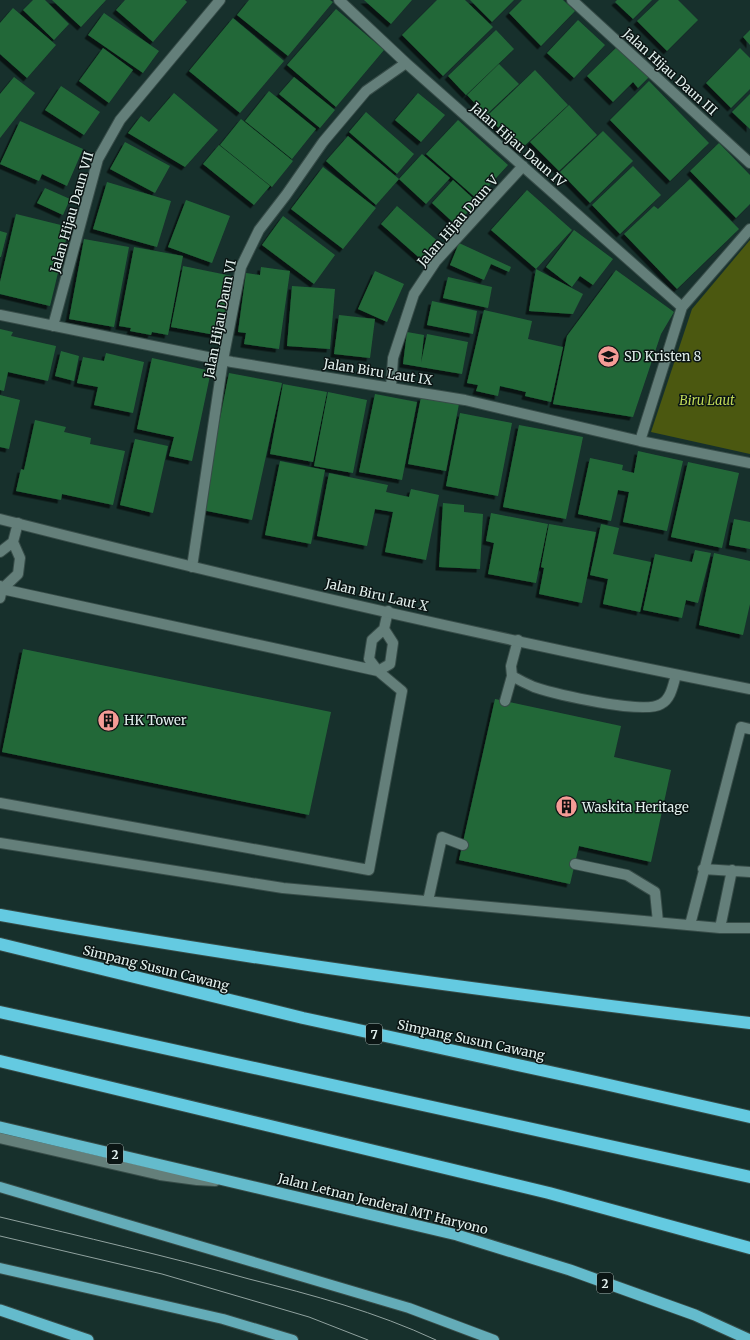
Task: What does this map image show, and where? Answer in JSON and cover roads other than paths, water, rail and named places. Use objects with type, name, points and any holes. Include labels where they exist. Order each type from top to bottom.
[{"type":"highway","points":[[0,915],[130,938],[288,963],[481,990],[750,1023]]},
{"type":"highway","name":"Simpang Susun Cawang","points":[[0,944],[303,1018],[750,1117]]},
{"type":"highway","points":[[0,1012],[750,1176]]},
{"type":"highway","points":[[0,1060],[549,1193],[750,1248]]},
{"type":"highway","name":"Jalan Letnan Jenderal MT Haryono","points":[[0,1127],[457,1236],[555,1265],[695,1315],[750,1340]]},
{"type":"highway","points":[[0,1310],[88,1340]]},
{"type":"main road","points":[[0,1187],[409,1308],[494,1340]]},
{"type":"main road","points":[[0,1268],[223,1319],[293,1340]]},
{"type":"street","name":"Jalan Hijau Daun VII","points":[[53,326],[98,159],[120,120],[220,0]]},
{"type":"street","name":"Jalan Hijau Daun IV","points":[[339,0],[406,63],[682,307]]},
{"type":"street","name":"Jalan Hijau Daun III","points":[[572,0],[750,163]]},
{"type":"street","name":"Jalan Hijau Daun VI","points":[[192,567],[223,360],[241,267],[259,230],[286,195],[323,142],[366,91],[406,63]]},
{"type":"street","name":"Jalan Hijau Daun V","points":[[391,388],[393,358],[414,294],[436,261],[524,166]]},
{"type":"street","points":[[640,441],[682,307],[750,229]]},
{"type":"street","name":"Jalan Biru Laut IX","points":[[0,315],[223,360],[465,400],[640,441],[750,463]]},
{"type":"street","name":"Jalan Biru Laut X","points":[[0,519],[192,567],[676,675],[750,689]]},
{"type":"street","points":[[0,552],[13,542],[18,523]]},
{"type":"street","points":[[1,591],[18,574],[20,558],[13,542]]},
{"type":"street","points":[[1,591],[378,671],[390,664],[393,643],[384,629]]},
{"type":"street","points":[[0,803],[369,870],[402,691],[378,671],[369,659],[372,640],[384,629],[388,611]]},
{"type":"street","points":[[505,701],[512,676],[511,666],[518,640]]},
{"type":"street","points":[[512,676],[534,687],[601,703],[654,707],[662,704],[671,692],[676,675]]},
{"type":"street","points":[[690,925],[703,869],[741,727],[750,729]]},
{"type":"street","points":[[428,901],[442,837],[463,845]]},
{"type":"street","points":[[0,843],[283,888],[720,928],[750,928]]},
{"type":"street","points":[[575,864],[627,875],[655,892],[658,922]]},
{"type":"street","points":[[703,869],[750,872]]},
{"type":"street","points":[[720,928],[732,870]]},
{"type":"street","points":[[0,1138],[160,1175],[197,1180],[230,1181]]},
{"type":"tram line","points":[[0,1217],[156,1255],[320,1298],[390,1321],[436,1340]]},
{"type":"tram line","points":[[0,1236],[162,1274],[309,1317],[368,1340]]},
{"type":"place","name":"SD Kristen 8","points":[[608,356]]},
{"type":"place","name":"HK Tower","points":[[108,720]]},
{"type":"place","name":"Waskita Heritage","points":[[567,807]]},
{"type":"park label","name":"Biru Laut","points":[[707,400]]}]
